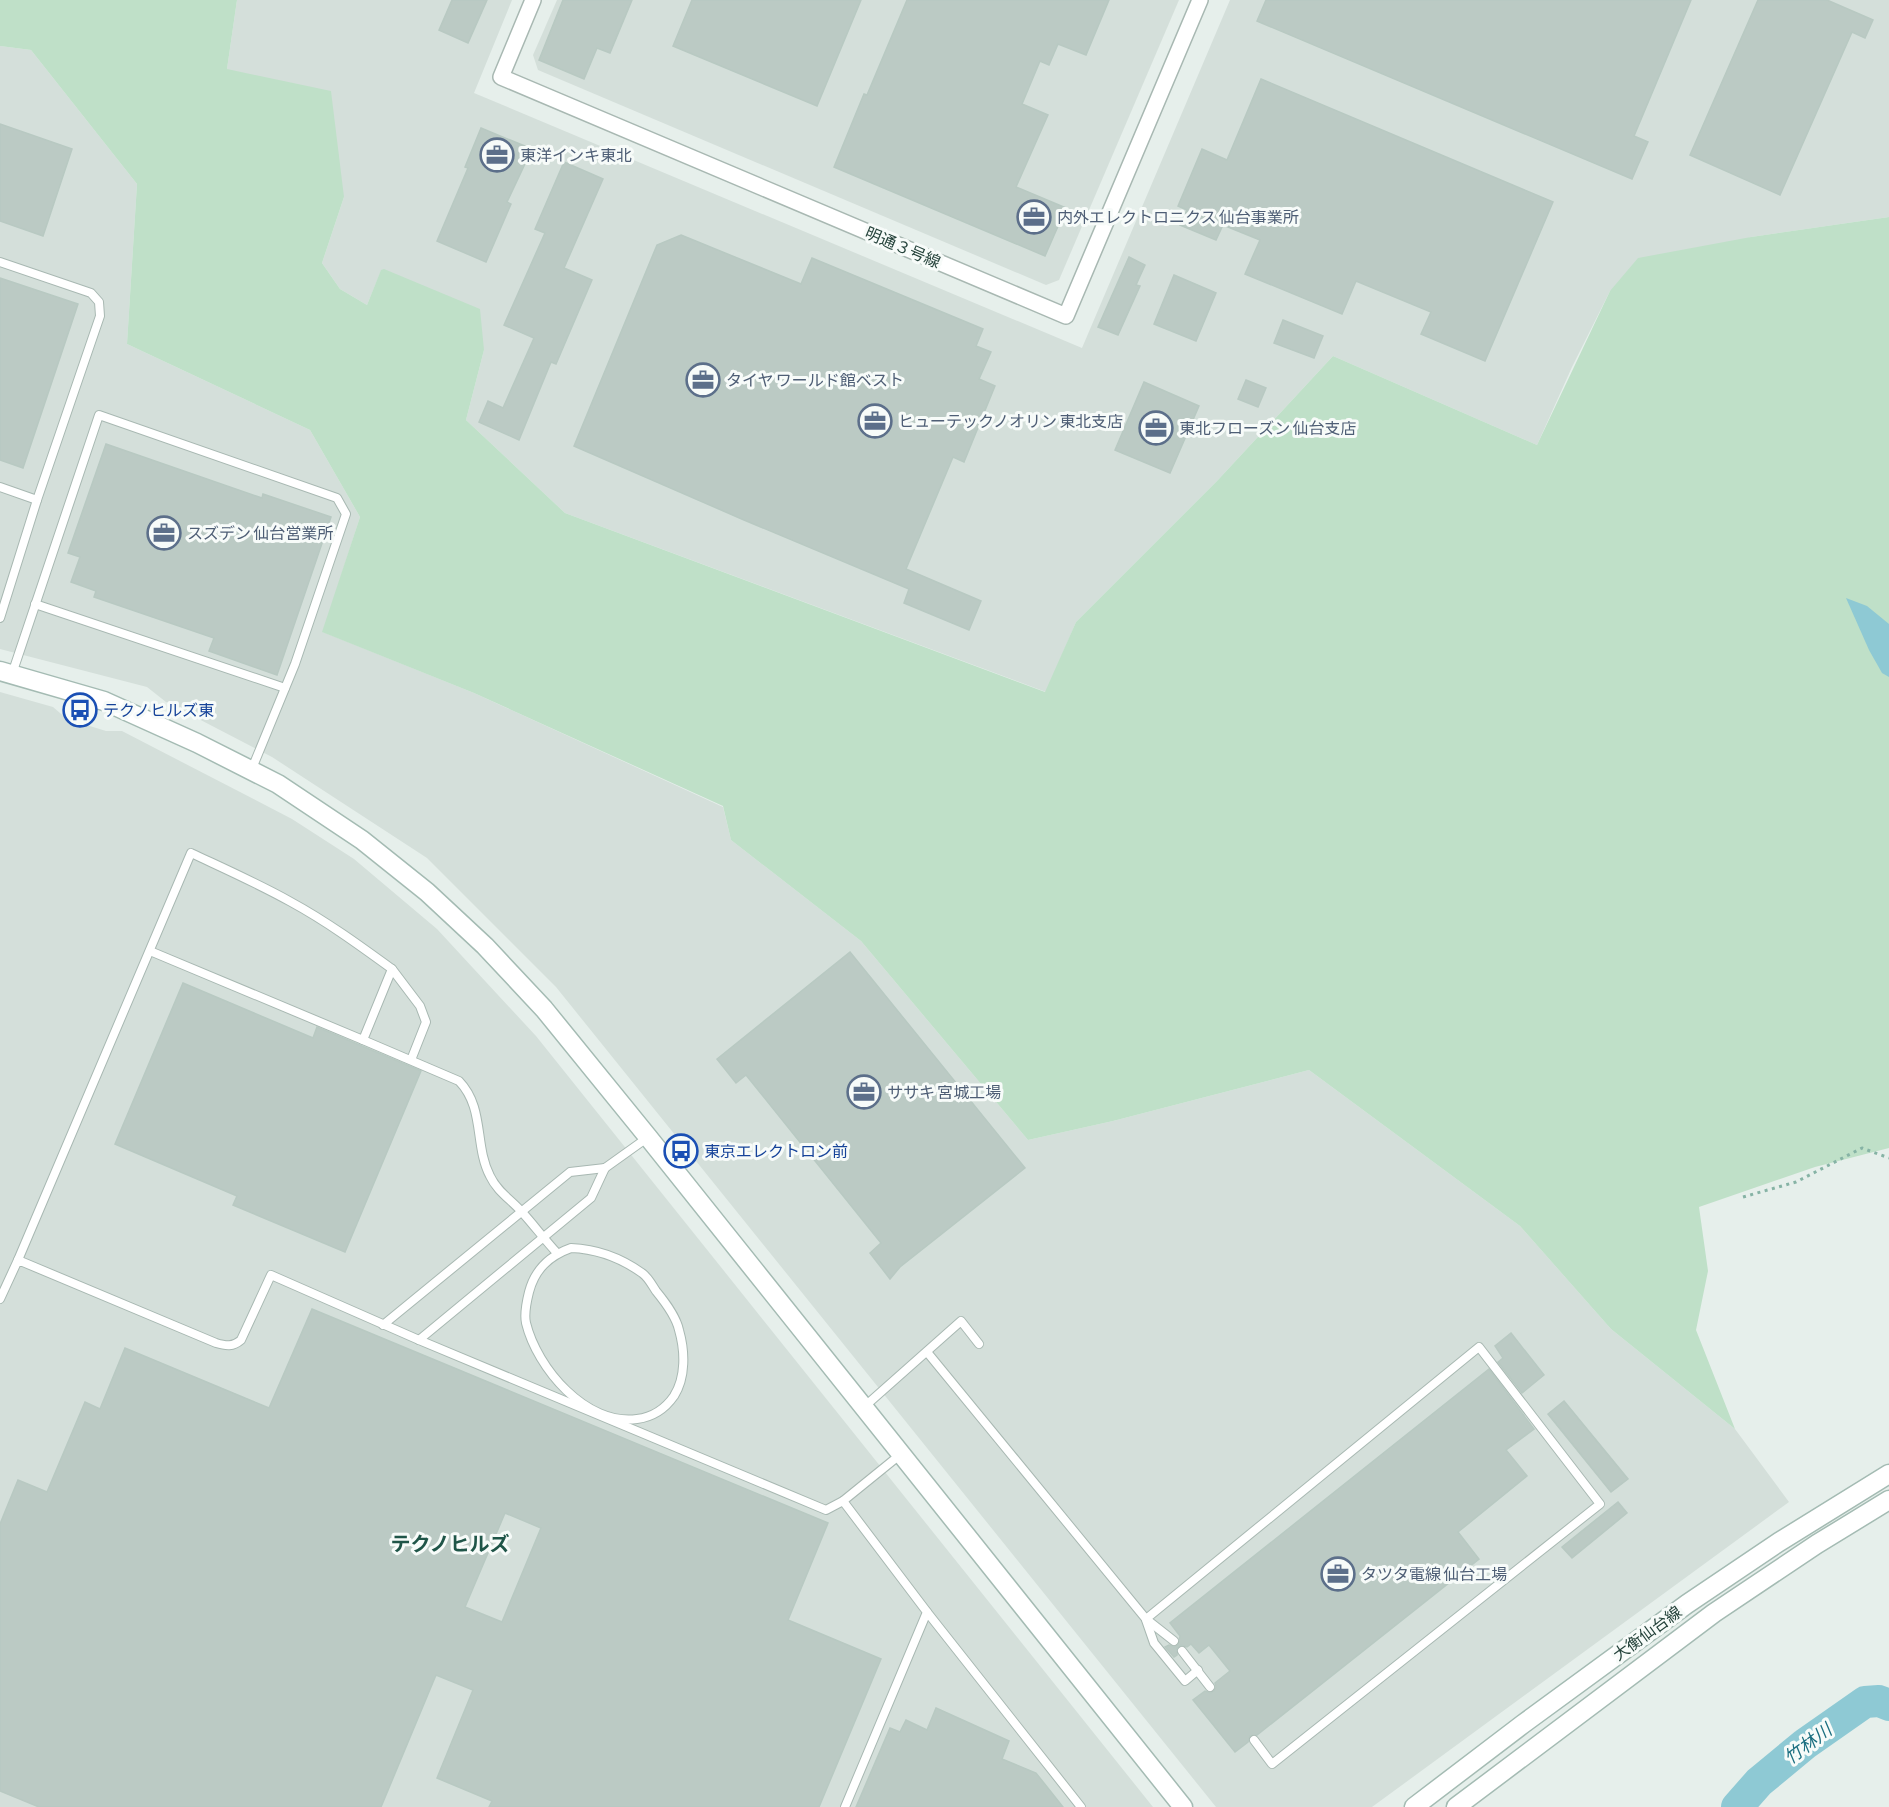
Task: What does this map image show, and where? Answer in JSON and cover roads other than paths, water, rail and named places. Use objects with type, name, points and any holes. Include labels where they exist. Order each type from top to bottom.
[{"type":"street","name":"明通３号線","points":[[533,0],[501,77],[1066,316],[1200,0]]},
{"type":"street","points":[[6,672],[104,701],[197,743],[278,784],[362,840],[436,899],[485,946],[544,1009],[648,1137],[1183,1807]]},
{"type":"street","name":"大衡仙台線","points":[[1414,1807],[1687,1604],[1779,1542],[1889,1474]]},
{"type":"street","name":"大衡仙台線","points":[[1456,1807],[1714,1613],[1817,1544],[1889,1500]]},
{"type":"lane","points":[[0,262],[91,292],[99,302],[100,316],[37,500],[0,618]]},
{"type":"lane","points":[[6,672],[35,604],[99,415],[337,498],[346,514],[295,664],[251,771]]},
{"type":"lane","points":[[0,487],[37,500]]},
{"type":"lane","points":[[35,604],[285,688]]},
{"type":"lane","points":[[1,1295],[191,854],[246,878],[291,902],[324,921],[392,969],[420,1006],[426,1022],[411,1060]]},
{"type":"lane","points":[[150,951],[459,1081],[474,1101],[489,1175],[497,1188],[522,1211],[557,1253]]},
{"type":"lane","points":[[363,1040],[392,969]]},
{"type":"lane","points":[[419,1340],[591,1198],[605,1168],[648,1137]]},
{"type":"lane","points":[[383,1324],[570,1172],[605,1168]]},
{"type":"lane","points":[[571,1248],[590,1249],[612,1256],[645,1274],[666,1304],[679,1328],[683,1360],[681,1385],[668,1405],[648,1418],[624,1421],[599,1414],[576,1400],[553,1376],[535,1347],[525,1321],[527,1298],[532,1282],[541,1266],[557,1253],[571,1248]]},
{"type":"lane","points":[[18,1260],[225,1346],[235,1345],[241,1340],[271,1275],[419,1340],[826,1510],[843,1501],[901,1454]]},
{"type":"lane","points":[[864,1407],[961,1321],[979,1344]]},
{"type":"lane","points":[[1146,1619],[1479,1347],[1600,1504],[1272,1764],[1254,1740]]},
{"type":"lane","points":[[927,1352],[1146,1619],[1174,1641]]},
{"type":"lane","points":[[843,1501],[927,1612],[1081,1807]]},
{"type":"lane","points":[[845,1807],[927,1612]]},
{"type":"lane","points":[[1146,1619],[1154,1643],[1185,1681],[1198,1671]]},
{"type":"lane","points":[[1182,1651],[1210,1687]]},
{"type":"water","points":[[1846,598],[1867,606],[1889,624],[1889,677],[1882,673],[1869,650]]},
{"type":"waterway","name":"竹林川","points":[[1737,1807],[1759,1782],[1805,1744],[1865,1702],[1879,1701],[1889,1705]]},
{"type":"place","name":"東洋インキ東北","points":[[497,155]]},
{"type":"place","name":"内外エレクトロニクス 仙台事業所","points":[[1034,217]]},
{"type":"place","name":"タイヤ ワールド館ベスト","points":[[703,380]]},
{"type":"place","name":"ヒューテックノオリン 東北支店","points":[[875,421]]},
{"type":"place","name":"東北フローズン 仙台支店","points":[[1156,428]]},
{"type":"place","name":"スズデン 仙台営業所","points":[[164,533]]},
{"type":"place","name":"テクノヒルズ東","points":[[80,710]]},
{"type":"place","name":"ササキ 宮城工場","points":[[864,1092]]},
{"type":"place","name":"東京エレクトロン前","points":[[681,1151]]},
{"type":"place","name":"タツタ電線 仙台工場","points":[[1338,1574]]},
{"type":"district","name":"テクノヒルズ","points":[[450,1544]]}]
